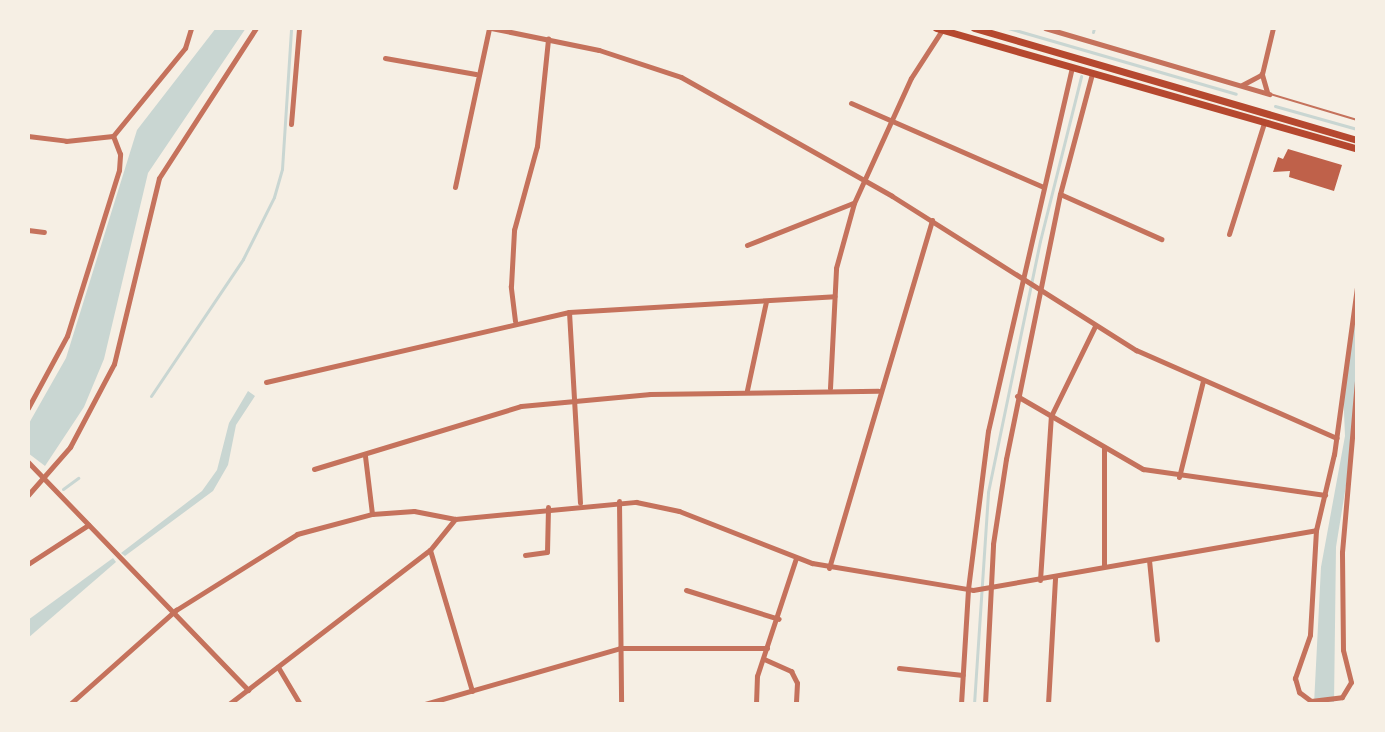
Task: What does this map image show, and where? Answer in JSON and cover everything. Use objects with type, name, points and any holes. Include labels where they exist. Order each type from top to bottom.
[{"type":"main road","points":[[974,28],[1357,140]]},
{"type":"main road","points":[[939,29],[1357,149]]},
{"type":"street","points":[[28,136],[66,141],[113,136],[185,48],[191,28]]},
{"type":"street","points":[[28,495],[41,474],[78,434],[114,364],[159,178],[256,28]]},
{"type":"street","points":[[291,124],[299,28]]},
{"type":"street","points":[[455,187],[476,74],[490,28],[640,61],[681,77],[932,220],[1095,326],[1203,381],[1336,438]]},
{"type":"street","points":[[1045,28],[1269,94]]},
{"type":"street","points":[[1081,39],[1084,28]]},
{"type":"street","points":[[1269,94],[1262,74],[1273,28]]},
{"type":"street","points":[[830,388],[836,268],[854,203],[891,118],[939,29]]},
{"type":"street","points":[[515,321],[511,286],[514,230],[537,146],[548,39]]},
{"type":"street","points":[[385,58],[476,74]]},
{"type":"street","points":[[961,704],[988,431],[1027,284],[1043,187],[1072,68]]},
{"type":"street","points":[[985,704],[993,544],[1017,396],[1060,194],[1092,74]]},
{"type":"street","points":[[1240,85],[1262,74]]},
{"type":"street","points":[[851,103],[1043,187]]},
{"type":"street","points":[[1229,234],[1264,123]]},
{"type":"street","points":[[28,408],[39,393],[67,336],[119,170],[120,154],[113,136]]},
{"type":"street","points":[[1060,194],[1161,239]]},
{"type":"street","points":[[747,245],[854,203]]},
{"type":"street","points":[[829,568],[878,391],[932,220]]},
{"type":"street","points":[[28,230],[44,232]]},
{"type":"street","points":[[1357,287],[1336,438],[1316,530],[1310,635],[1295,678],[1299,692],[1319,702],[1342,697],[1351,682],[1341,615],[1344,513],[1355,449],[1357,380]]},
{"type":"street","points":[[266,382],[515,321],[569,312],[835,296]]},
{"type":"street","points":[[747,390],[766,301]]},
{"type":"street","points":[[569,312],[580,503]]},
{"type":"street","points":[[1040,580],[1051,416],[1095,326]]},
{"type":"street","points":[[1179,477],[1203,381]]},
{"type":"street","points":[[314,469],[365,456],[521,406],[747,390],[830,388],[878,391]]},
{"type":"street","points":[[28,390],[39,393]]},
{"type":"street","points":[[1017,396],[1143,469],[1179,477],[1325,495]]},
{"type":"street","points":[[1104,448],[1104,566]]},
{"type":"street","points":[[365,456],[372,514]]},
{"type":"street","points":[[28,462],[176,610],[248,690]]},
{"type":"street","points":[[70,704],[176,610],[297,534],[372,514],[414,511],[455,519],[619,501],[679,511],[829,568],[970,590],[1316,530]]},
{"type":"street","points":[[619,501],[621,704]]},
{"type":"street","points":[[525,555],[547,552],[548,507]]},
{"type":"street","points":[[229,704],[430,550],[455,519]]},
{"type":"street","points":[[28,564],[88,525]]},
{"type":"street","points":[[430,550],[472,691]]},
{"type":"street","points":[[756,704],[767,648],[779,619],[796,558]]},
{"type":"street","points":[[1149,560],[1157,640]]},
{"type":"street","points":[[1048,704],[1055,577]]},
{"type":"street","points":[[686,590],[779,619]]},
{"type":"street","points":[[425,704],[620,648],[767,648]]},
{"type":"street","points":[[764,659],[791,671],[797,683],[796,704]]},
{"type":"street","points":[[278,667],[300,704]]},
{"type":"street","points":[[899,668],[963,675]]},
{"type":"lane","points":[[1269,94],[1357,120]]},
{"type":"shaded area","points":[[216,28],[246,28],[148,173],[104,359],[84,407],[45,466],[28,453],[28,425],[66,358],[137,130]]},
{"type":"shaded area","points":[[1357,305],[1354,436],[1336,547],[1334,704],[1314,704],[1321,567],[1345,436],[1343,388]]},
{"type":"shaded area","points":[[248,391],[255,396],[236,425],[228,465],[213,491],[125,556],[121,553],[202,491],[217,470],[229,423]]},
{"type":"shaded area","points":[[113,558],[116,562],[28,638],[28,620]]},
{"type":"building","points":[[1288,149],[1342,165],[1334,191],[1289,177],[1290,171],[1273,172],[1278,157],[1283,159]]},
{"type":"waterway","points":[[151,396],[243,259],[274,197],[282,169],[291,28]]},
{"type":"waterway","points":[[1008,28],[1236,94]]},
{"type":"waterway","points":[[1093,32],[1094,28]]},
{"type":"waterway","points":[[974,704],[988,492],[1040,241],[1081,76]]},
{"type":"waterway","points":[[1275,106],[1357,129]]},
{"type":"waterway","points":[[63,489],[78,478]]}]
